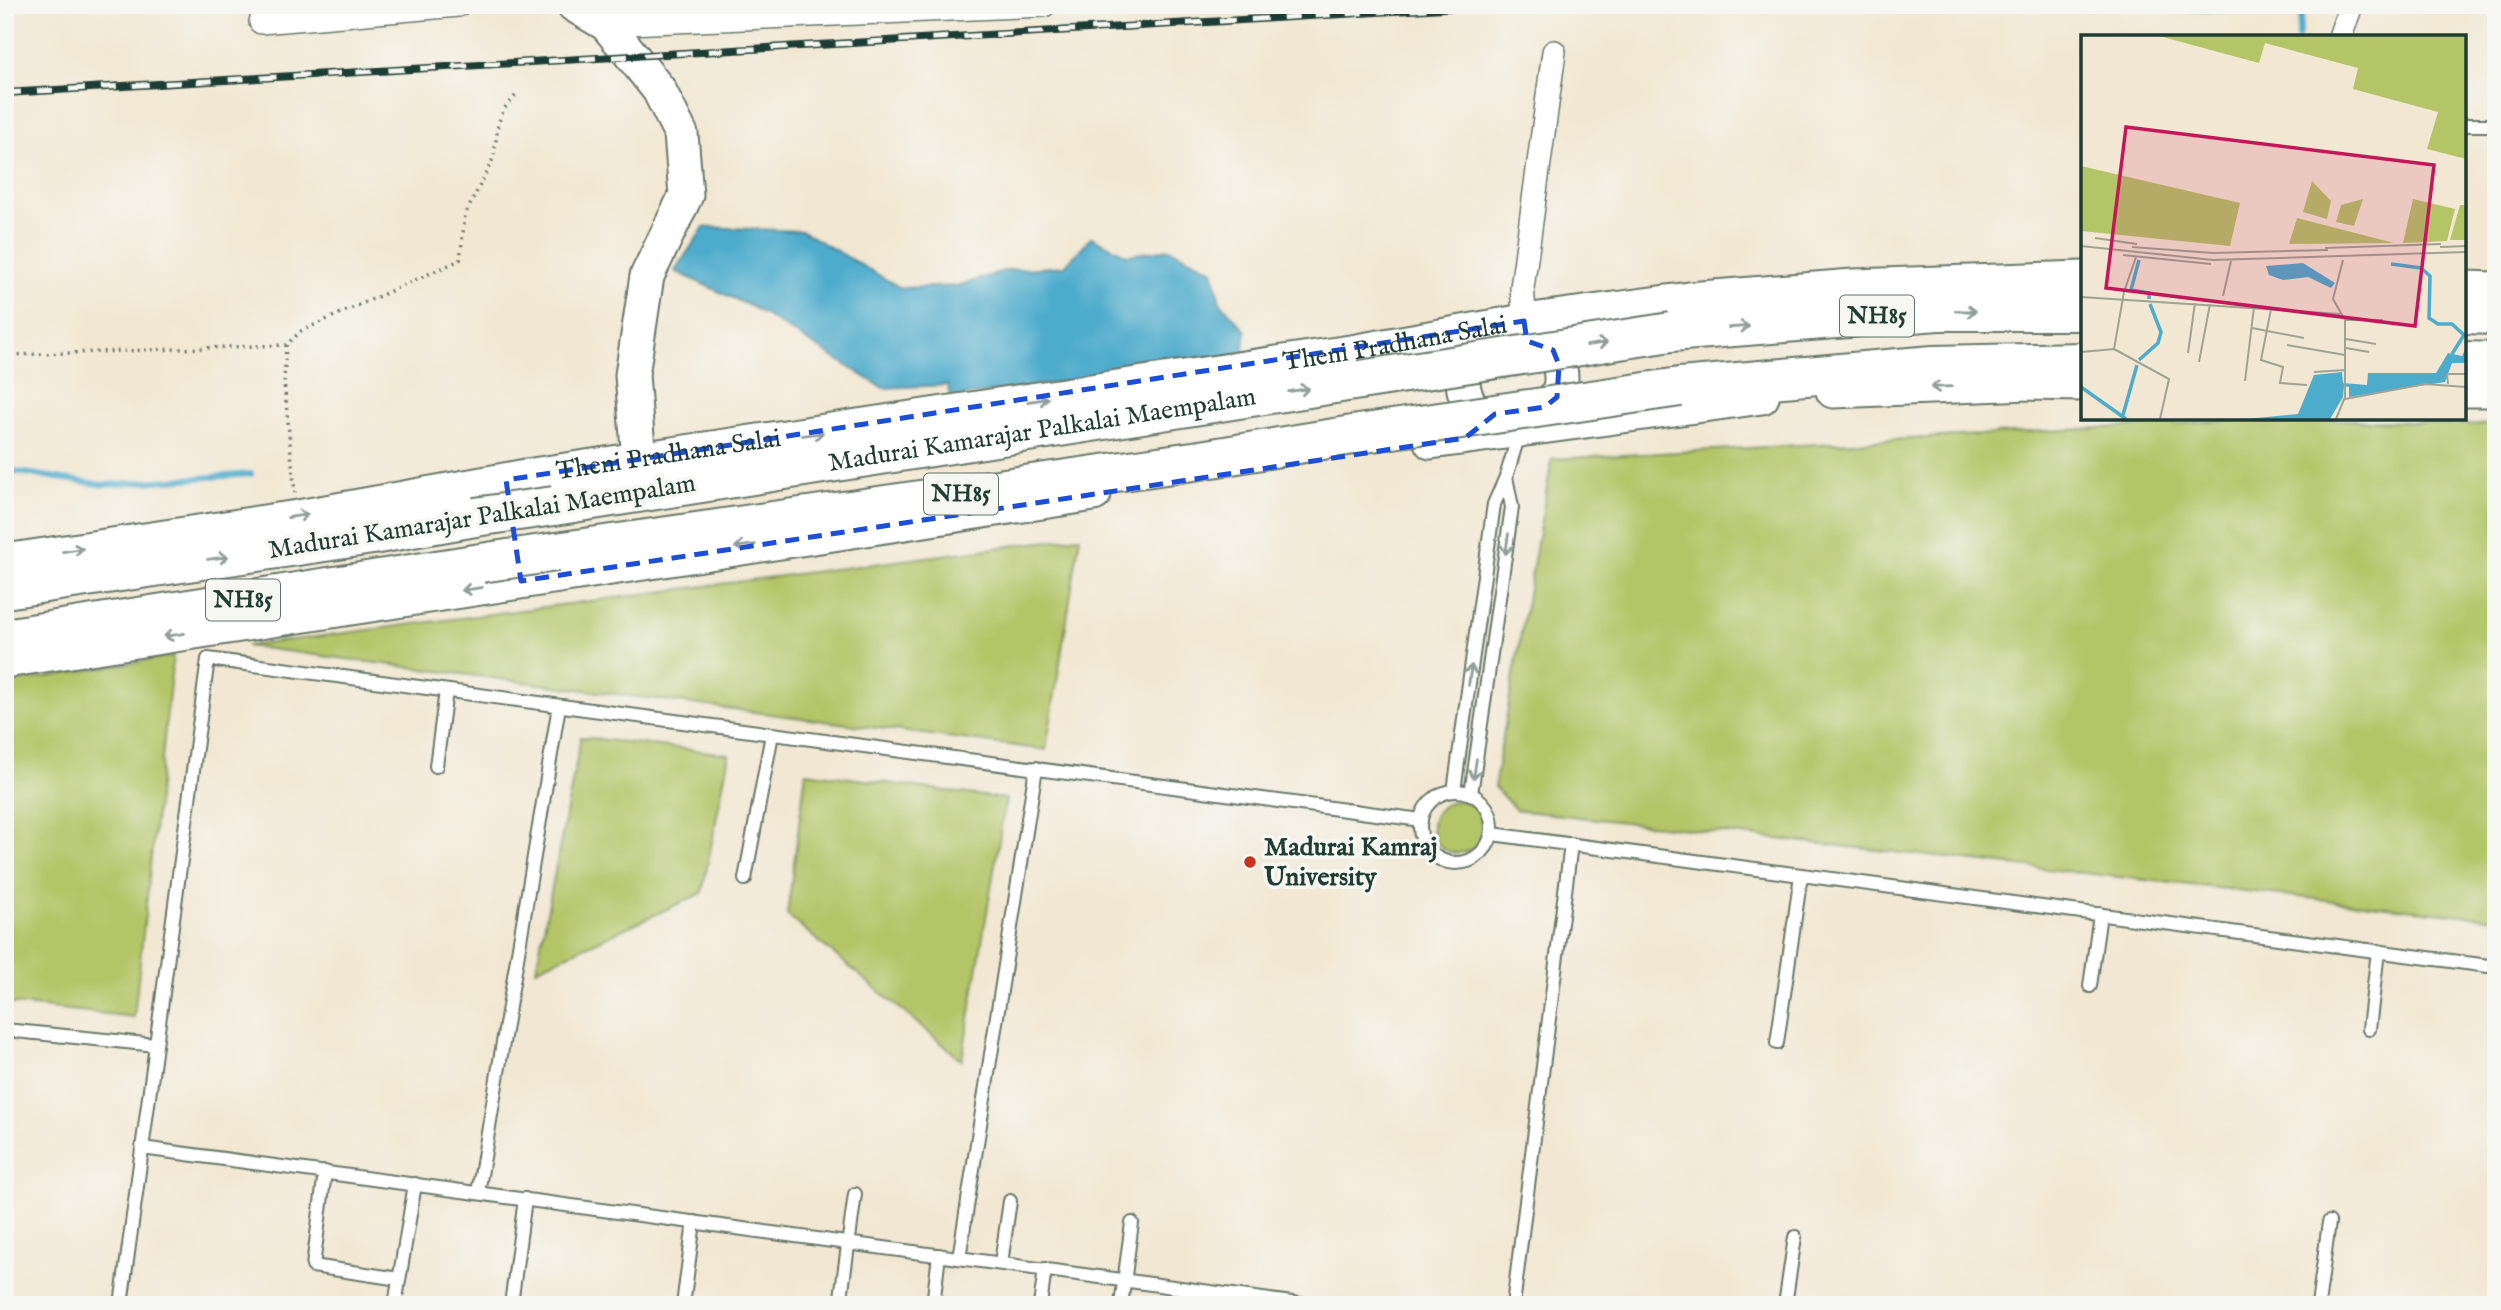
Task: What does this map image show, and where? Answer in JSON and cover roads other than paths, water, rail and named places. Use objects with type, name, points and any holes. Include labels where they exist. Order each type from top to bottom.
[{"type":"highway","name":"Madurai Kamarajar Palkalai Maempalam","points":[[5,589],[372,535],[1671,332],[1938,311],[2081,311]]},
{"type":"highway","points":[[2466,314],[2496,315]]},
{"type":"highway","points":[[2466,361],[2496,362]]},
{"type":"highway","name":"Madurai Kamarajar Palkalai Maempalam","points":[[5,638],[481,563],[1172,464],[1680,387],[1933,365],[2081,362]]},
{"type":"street","points":[[261,22],[458,5]]},
{"type":"street","points":[[574,5],[606,24],[659,90],[681,135],[686,195],[647,276],[632,375],[639,460]]},
{"type":"street","points":[[606,24],[1044,5]]},
{"type":"street","points":[[2341,35],[2351,5]]},
{"type":"street","points":[[1529,334],[1480,348],[1465,363],[1462,379],[1465,395],[1474,409],[1518,418],[1557,397],[1561,380],[1553,350],[1529,334],[1522,288],[1554,52]]},
{"type":"street","name":"Theni Pradhana Salai","points":[[5,561],[298,517],[506,480],[1330,355],[1445,335],[1529,334],[1562,316],[1689,299],[1853,286],[2081,278]]},
{"type":"street","points":[[2466,288],[2496,289]]},
{"type":"street","points":[[1445,335],[1480,348]]},
{"type":"street","name":"NH85","points":[[5,661],[1369,450],[1465,438],[1518,418],[1581,422],[1797,392],[2028,383],[2081,384]]},
{"type":"street","points":[[2466,390],[2496,390]]},
{"type":"street","points":[[506,480],[521,581]]},
{"type":"lane","points":[[2466,125],[2496,125]]},
{"type":"lane","points":[[1454,791],[1493,504],[1506,477],[1518,418]]},
{"type":"lane","points":[[1471,794],[1512,507],[1506,477]]},
{"type":"lane","points":[[121,1305],[208,659],[1421,820]]},
{"type":"lane","points":[[436,766],[446,691]]},
{"type":"lane","points":[[478,1193],[559,706]]},
{"type":"lane","points":[[745,879],[772,734]]},
{"type":"lane","points":[[959,1258],[1036,768]]},
{"type":"lane","points":[[1454,791],[1471,794],[1484,804],[1492,819],[1489,843],[1478,856],[1454,863],[1438,858],[1426,847],[1420,831],[1421,820],[1431,801],[1446,792],[1454,791]]},
{"type":"lane","points":[[1492,834],[2496,967]]},
{"type":"lane","points":[[1513,1305],[1571,844]]},
{"type":"lane","points":[[1777,1043],[1801,875]]},
{"type":"lane","points":[[2090,986],[2100,914]]},
{"type":"lane","points":[[2369,1029],[2378,951]]},
{"type":"lane","points":[[5,1030],[156,1045]]},
{"type":"lane","points":[[142,1148],[1045,1269],[1238,1300],[1307,1305]]},
{"type":"lane","points":[[325,1172],[313,1266],[399,1279]]},
{"type":"lane","points":[[395,1305],[415,1184]]},
{"type":"lane","points":[[840,1305],[855,1194]]},
{"type":"lane","points":[[512,1297],[525,1199]]},
{"type":"lane","points":[[1001,1263],[1010,1201]]},
{"type":"lane","points":[[684,1305],[694,1222]]},
{"type":"lane","points":[[2318,1305],[2329,1222]]},
{"type":"lane","points":[[1121,1305],[1132,1223]]},
{"type":"lane","points":[[1785,1305],[1795,1237]]},
{"type":"lane","points":[[933,1305],[939,1255]]},
{"type":"lane","points":[[1040,1305],[1045,1269]]},
{"type":"water","points":[[704,227],[802,231],[901,288],[958,286],[1007,270],[1065,266],[1091,237],[1127,255],[1170,249],[1213,270],[1220,302],[1246,331],[1243,356],[950,398],[948,385],[883,388],[752,307],[675,271]]},
{"type":"waterway","points":[[2155,5],[2155,8],[2302,12],[2298,35]]},
{"type":"waterway","points":[[5,470],[104,485],[251,474]]},
{"type":"railway","points":[[5,93],[1495,5]]},
{"type":"place","name":"Madurai Kamraj University","points":[[1250,862]]}]
